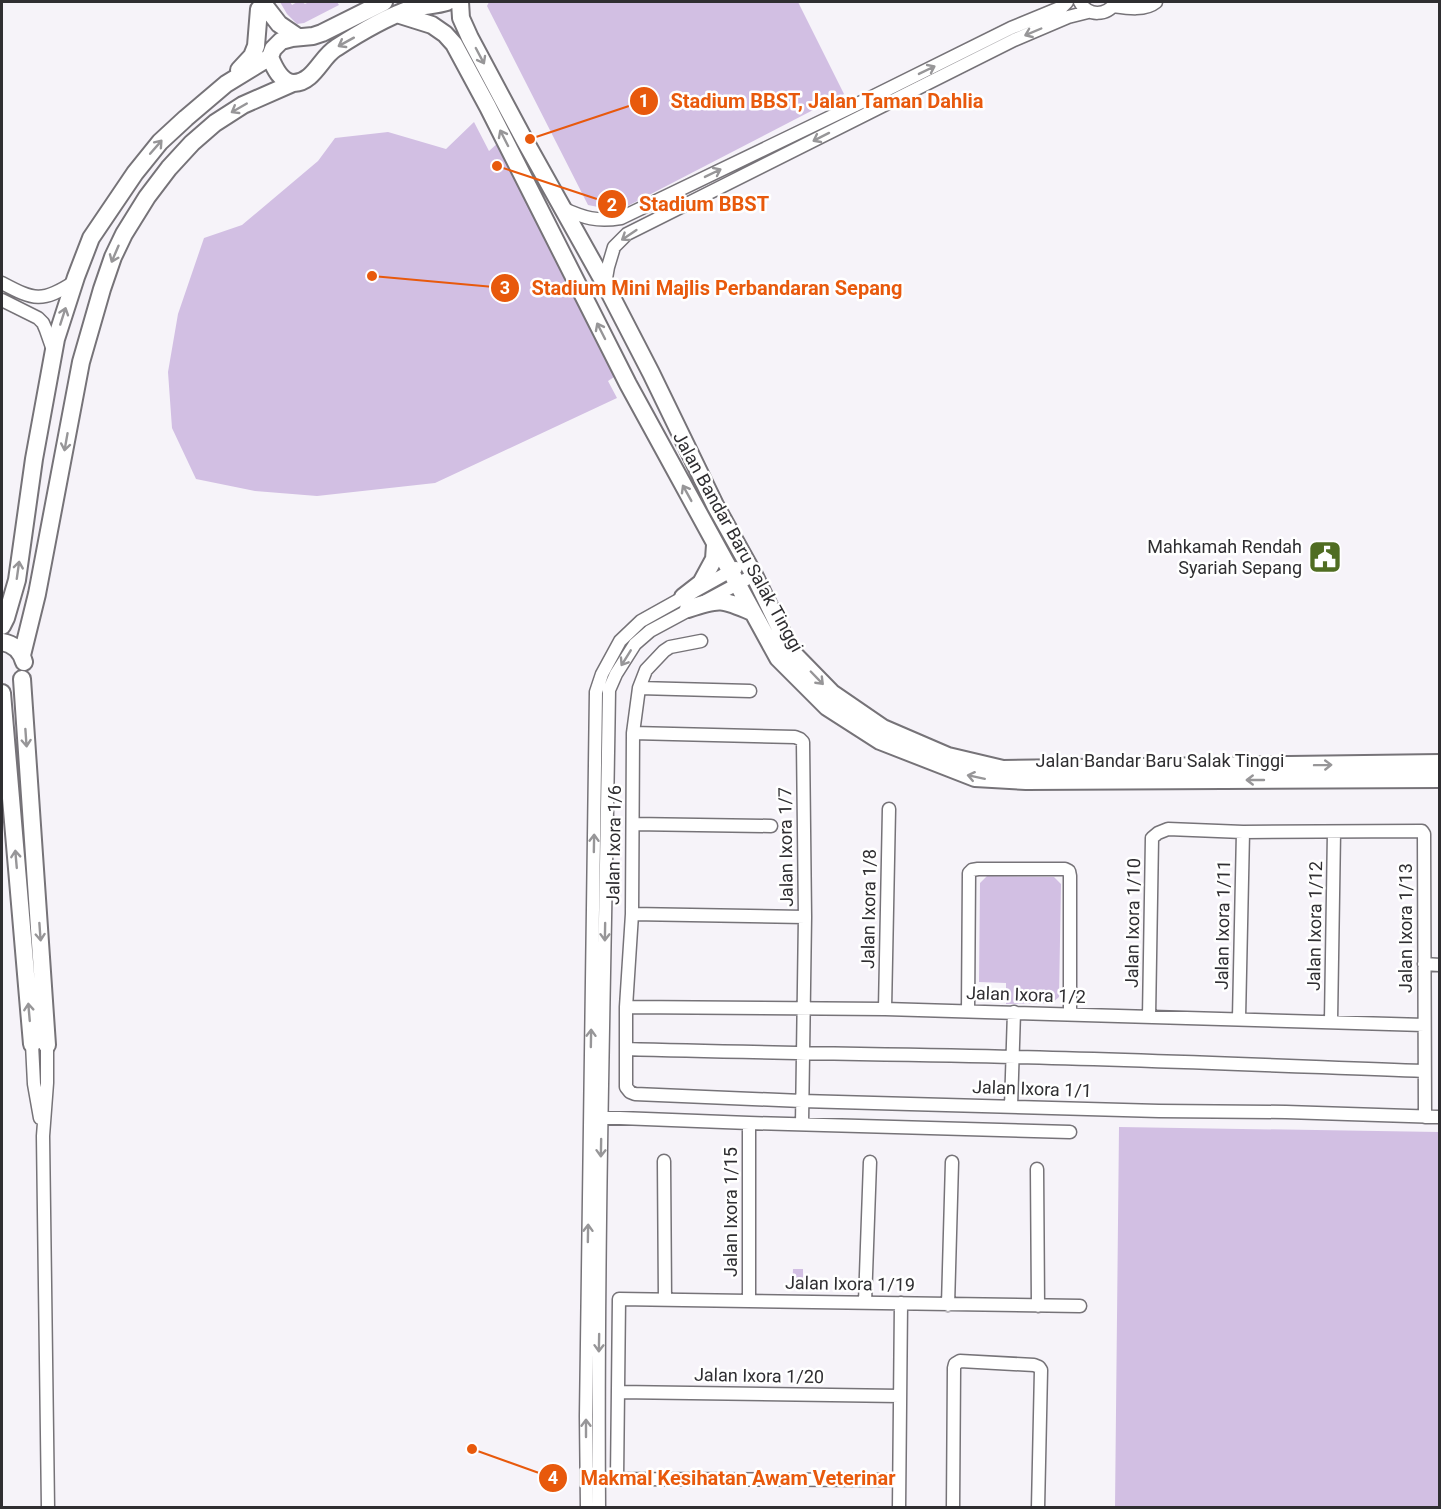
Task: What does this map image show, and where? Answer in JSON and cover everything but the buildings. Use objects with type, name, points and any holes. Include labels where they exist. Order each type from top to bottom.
[{"type":"main road","points":[[226,84],[272,53],[281,42],[322,33],[384,2]]},
{"type":"main road","points":[[22,655],[37,594],[81,362],[113,257],[124,234],[152,190],[192,143],[215,123],[243,105],[304,80],[333,50],[397,14],[414,8],[447,2]]},
{"type":"main road","name":"Jalan Bandar Baru Salak Tinggi","points":[[460,2],[461,18],[470,38],[605,284],[791,651],[832,693],[883,728],[948,756],[1003,769],[1440,763]]},
{"type":"main road","points":[[259,4],[279,24],[298,37]]},
{"type":"main road","points":[[259,4],[274,67],[280,77],[292,83]]},
{"type":"main road","points":[[2,626],[16,580],[34,459],[56,339],[74,282],[92,238],[135,173],[160,142],[226,84],[252,56],[256,46],[259,4]]},
{"type":"main road","name":"Jalan Bandar Baru Salak Tinggi","points":[[397,14],[432,24],[454,44],[628,384],[752,612],[778,658],[827,707],[880,741],[975,778],[1026,781],[1440,779]]},
{"type":"main road","points":[[628,384],[651,373]]},
{"type":"main road","points":[[686,603],[714,560],[715,545]]},
{"type":"main road","points":[[686,603],[728,601],[752,612]]},
{"type":"main road","points":[[2,642],[9,643],[16,648],[25,663],[25,671],[17,686],[2,693],[40,1045]]},
{"type":"main road","points":[[22,679],[40,1045]]},
{"type":"street","points":[[562,208],[578,216],[594,220],[621,218],[1067,2]]},
{"type":"street","points":[[1080,2],[1088,12]]},
{"type":"street","points":[[605,284],[614,247],[627,234],[1014,40],[1068,17],[1088,12],[1098,13],[1114,4],[1128,8],[1145,7],[1156,2]]},
{"type":"street","points":[[2,283],[32,297],[42,297],[55,294],[74,282]]},
{"type":"street","points":[[2,300],[38,318],[43,323],[54,351]]},
{"type":"street","points":[[599,1508],[596,692],[602,674],[620,641],[750,569]]},
{"type":"street","name":"Jalan Ixora 1/6","points":[[626,1087],[626,1007],[632,914],[633,733],[639,688],[646,670],[664,651],[670,647],[701,642]]},
{"type":"street","points":[[639,688],[750,691]]},
{"type":"street","name":"Jalan Ixora 1/7","points":[[633,733],[795,737],[803,742],[805,917],[802,1124]]},
{"type":"street","name":"Jalan Ixora 1/8","points":[[885,1009],[889,809]]},
{"type":"street","points":[[633,824],[771,826]]},
{"type":"street","name":"Jalan Ixora 1/10","points":[[1149,1017],[1152,838],[1168,830],[1243,832]]},
{"type":"street","name":"Jalan Ixora 1/13","points":[[1334,832],[1422,831],[1424,834],[1425,1117]]},
{"type":"street","points":[[1243,832],[1334,832]]},
{"type":"street","name":"Jalan Ixora 1/11","points":[[1239,1018],[1243,832]]},
{"type":"street","name":"Jalan Ixora 1/12","points":[[1332,1021],[1334,832]]},
{"type":"street","points":[[968,1011],[969,873],[978,869],[1065,868],[1069,871],[1070,876],[1070,1014]]},
{"type":"street","points":[[632,914],[805,917]]},
{"type":"street","points":[[1424,964],[1440,965]]},
{"type":"street","name":"Jalan Ixora 1/2","points":[[626,1007],[803,1007],[1424,1025]]},
{"type":"street","points":[[1011,1107],[1014,1012]]},
{"type":"street","points":[[40,1045],[47,1083],[43,1137],[48,1508]]},
{"type":"street","points":[[626,1049],[1013,1057],[1424,1071]]},
{"type":"street","name":"Jalan Ixora 1/1","points":[[626,1087],[635,1094],[802,1101],[1440,1117]]},
{"type":"street","points":[[596,1117],[1070,1132]]},
{"type":"street","points":[[587,1508],[586,1394],[596,1117]]},
{"type":"street","name":"Jalan Ixora 1/15","points":[[749,1123],[749,1300]]},
{"type":"street","points":[[664,1161],[665,1300]]},
{"type":"street","points":[[865,1302],[870,1162]]},
{"type":"street","points":[[948,1305],[952,1162]]},
{"type":"street","points":[[1037,1169],[1038,1306]]},
{"type":"street","name":"Jalan Ixora 1/19","points":[[618,1392],[619,1299],[1080,1306]]},
{"type":"street","points":[[899,1508],[901,1303]]},
{"type":"street","points":[[953,1508],[954,1368],[955,1364],[960,1361],[1034,1365],[1041,1370],[1038,1508]]},
{"type":"street","points":[[618,1392],[617,1479],[899,1480]]},
{"type":"street","name":"Jalan Ixora 1/20","points":[[618,1392],[900,1395]]},
{"type":"shaded area","points":[[280,2],[290,2],[292,5],[297,2],[305,4],[337,2],[339,5],[304,23],[297,24]]},
{"type":"shaded area","points":[[489,2],[798,2],[844,94],[618,211],[588,205],[487,6]]},
{"type":"shaded area","points":[[474,122],[489,151],[499,142],[617,375],[608,381],[617,398],[435,483],[317,496],[255,491],[196,479],[172,428],[168,372],[178,314],[204,238],[242,225],[318,161],[335,138],[388,132],[446,149]]},
{"type":"shaded area","points":[[987,876],[1054,877],[1061,884],[1059,997],[1052,1003],[1006,1004],[1006,983],[979,982],[980,883]]},
{"type":"shaded area","points":[[1119,1127],[1439,1132],[1439,1507],[1115,1507]]},
{"type":"shaded area","points":[[793,1269],[803,1269],[803,1290],[792,1290]]},
{"type":"place","name":"Stadium BBST, Jalan Taman Dahlia","points":[[530,139]]},
{"type":"place","name":"Stadium BBST","points":[[497,166]]},
{"type":"place","name":"Stadium Mini Majlis Perbandaran Sepang","points":[[372,276]]},
{"type":"place","name":"Mahkamah Rendah Syariah Sepang","points":[[1325,557]]},
{"type":"place","name":"Makmal Kesihatan Awam Veterinar","points":[[472,1449]]}]
